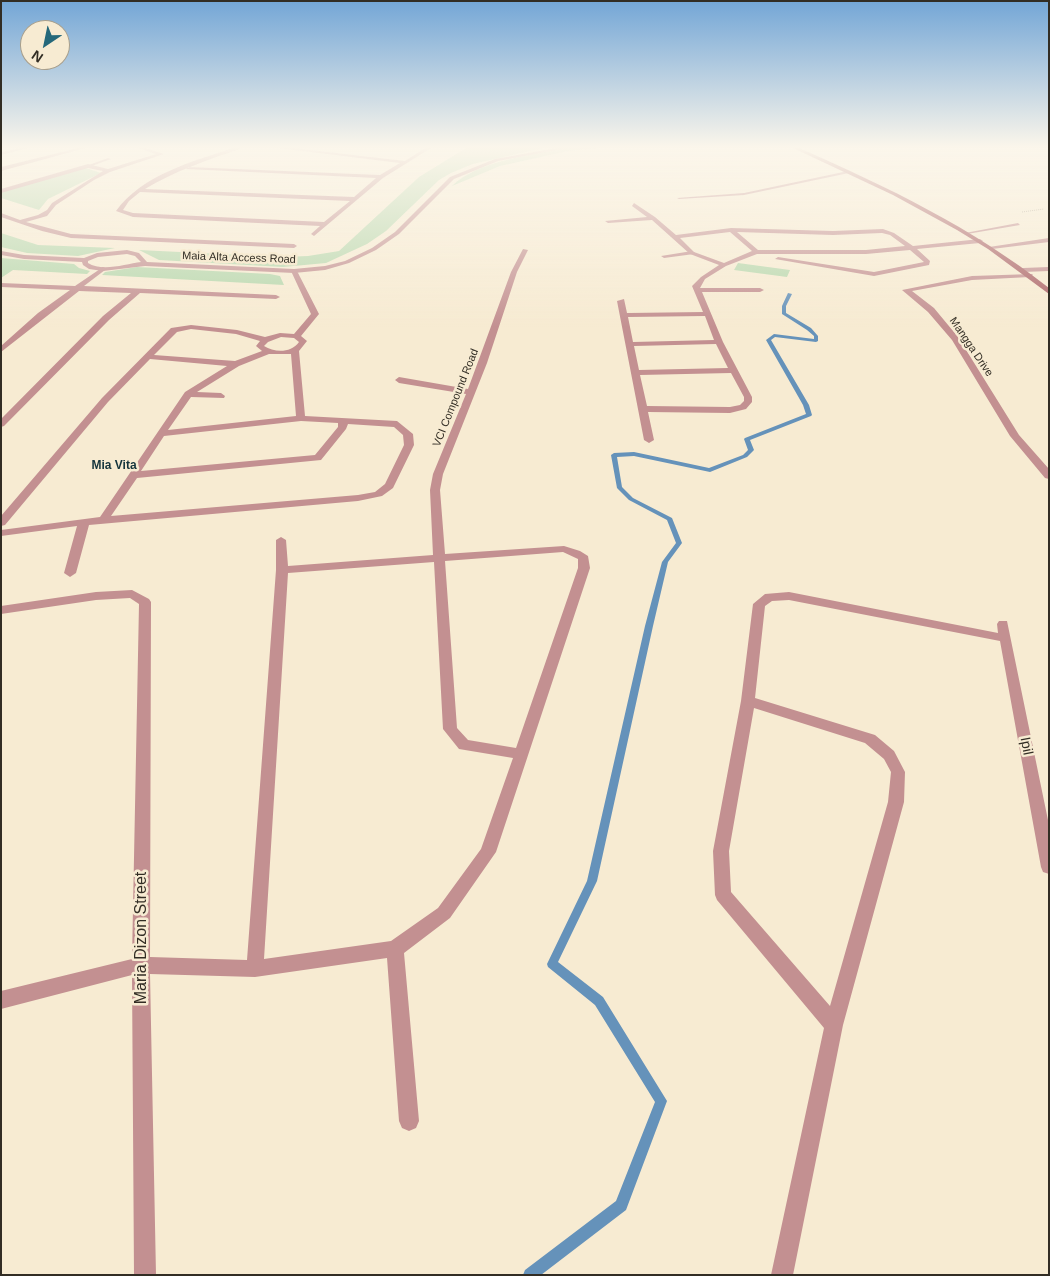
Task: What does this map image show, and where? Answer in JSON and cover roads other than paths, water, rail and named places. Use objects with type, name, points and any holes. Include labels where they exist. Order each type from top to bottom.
[{"type":"main road","points":[[917,208],[992,247],[1030,275],[1049,292]]},
{"type":"street","points":[[22,222],[48,213],[53,208]]},
{"type":"street","points":[[121,208],[119,211],[133,216],[325,224]]},
{"type":"street","points":[[314,234],[344,208]]},
{"type":"street","name":"Maia Alta Access Road","points":[[103,269],[145,264],[294,272],[325,268],[347,262],[374,249],[398,233],[422,208]]},
{"type":"street","points":[[638,208],[676,237],[692,253],[724,265]]},
{"type":"street","points":[[1,216],[44,230],[72,236],[294,246]]},
{"type":"street","points":[[608,221],[653,218]]},
{"type":"street","points":[[676,237],[731,230],[833,233],[883,231],[892,234],[927,260],[926,264],[880,274],[753,253],[731,230]]},
{"type":"street","points":[[1,253],[24,257],[85,260],[97,255],[130,250],[144,240]]},
{"type":"street","points":[[992,247],[1049,240]]},
{"type":"street","points":[[643,408],[730,410],[743,407],[748,402],[748,397],[719,342],[697,290],[698,282],[724,265],[753,253],[866,252],[980,241]]},
{"type":"street","points":[[130,250],[142,258],[145,264]]},
{"type":"street","name":"VCI Compound Road","points":[[520,754],[464,745],[450,729],[441,560],[438,546],[435,490],[438,474],[484,363],[511,280],[525,250]]},
{"type":"street","points":[[85,260],[85,264],[91,268],[103,269]]},
{"type":"street","points":[[1,350],[41,315],[103,269]]},
{"type":"street","points":[[1023,270],[1049,269]]},
{"type":"street","points":[[294,272],[315,314],[296,336]]},
{"type":"street","name":"Mangga Drive","points":[[1030,275],[972,278],[906,290],[931,310],[955,339],[1015,436],[1049,476]]},
{"type":"street","points":[[1,285],[78,287],[276,298]]},
{"type":"street","points":[[1,292],[12,285]]},
{"type":"street","points":[[1,424],[106,318],[139,290]]},
{"type":"street","points":[[697,290],[760,290]]},
{"type":"street","points":[[621,300],[649,440]]},
{"type":"street","points":[[624,315],[707,314]]},
{"type":"street","points":[[1,523],[105,400],[174,330],[191,327],[238,332],[266,340]]},
{"type":"street","points":[[103,520],[188,394],[236,364],[268,352],[284,353],[296,350],[304,342],[296,336],[280,335],[266,340],[260,346],[268,352]]},
{"type":"street","points":[[630,344],[719,342]]},
{"type":"street","points":[[296,350],[301,418]]},
{"type":"street","points":[[149,357],[236,364]]},
{"type":"street","points":[[636,373],[734,370]]},
{"type":"street","points":[[399,380],[472,392]]},
{"type":"street","points":[[188,394],[221,396]]},
{"type":"street","points":[[1,533],[103,520],[358,498],[378,494],[389,486],[409,445],[408,434],[397,424],[301,418],[160,434]]},
{"type":"street","points":[[132,475],[318,458],[343,427],[343,420]]},
{"type":"street","points":[[70,573],[84,522]]},
{"type":"street","points":[[255,969],[282,570],[281,540]]},
{"type":"street","points":[[1,1000],[141,965],[255,969],[395,948],[444,912],[488,852],[584,568],[584,558],[576,552],[564,550],[282,570]]},
{"type":"street","name":"Maria Dizon Street","points":[[1,610],[96,596],[132,594],[145,602],[141,965],[145,1275]]},
{"type":"street","name":"Ipil","points":[[748,700],[759,604],[769,597],[789,596],[1004,631],[1049,867]]},
{"type":"street","points":[[782,1275],[834,1025],[896,802],[898,772],[889,755],[870,739],[748,700],[721,851],[723,895],[834,1025]]},
{"type":"street","points":[[395,948],[409,1122]]},
{"type":"lane","points":[[967,233],[1018,224]]},
{"type":"lane","points":[[664,256],[692,253]]},
{"type":"waterway","points":[[530,1275],[621,1205],[661,1101],[599,1001],[552,964],[592,881],[665,562],[679,543],[670,519],[631,499],[619,487],[614,455],[634,454],[710,470],[745,456],[751,450],[747,439],[809,415],[806,405],[768,340],[774,335],[816,341],[816,336],[809,329],[784,314],[784,306],[790,294]]},
{"type":"district","name":"Mia Vita","points":[[114,466]]}]
